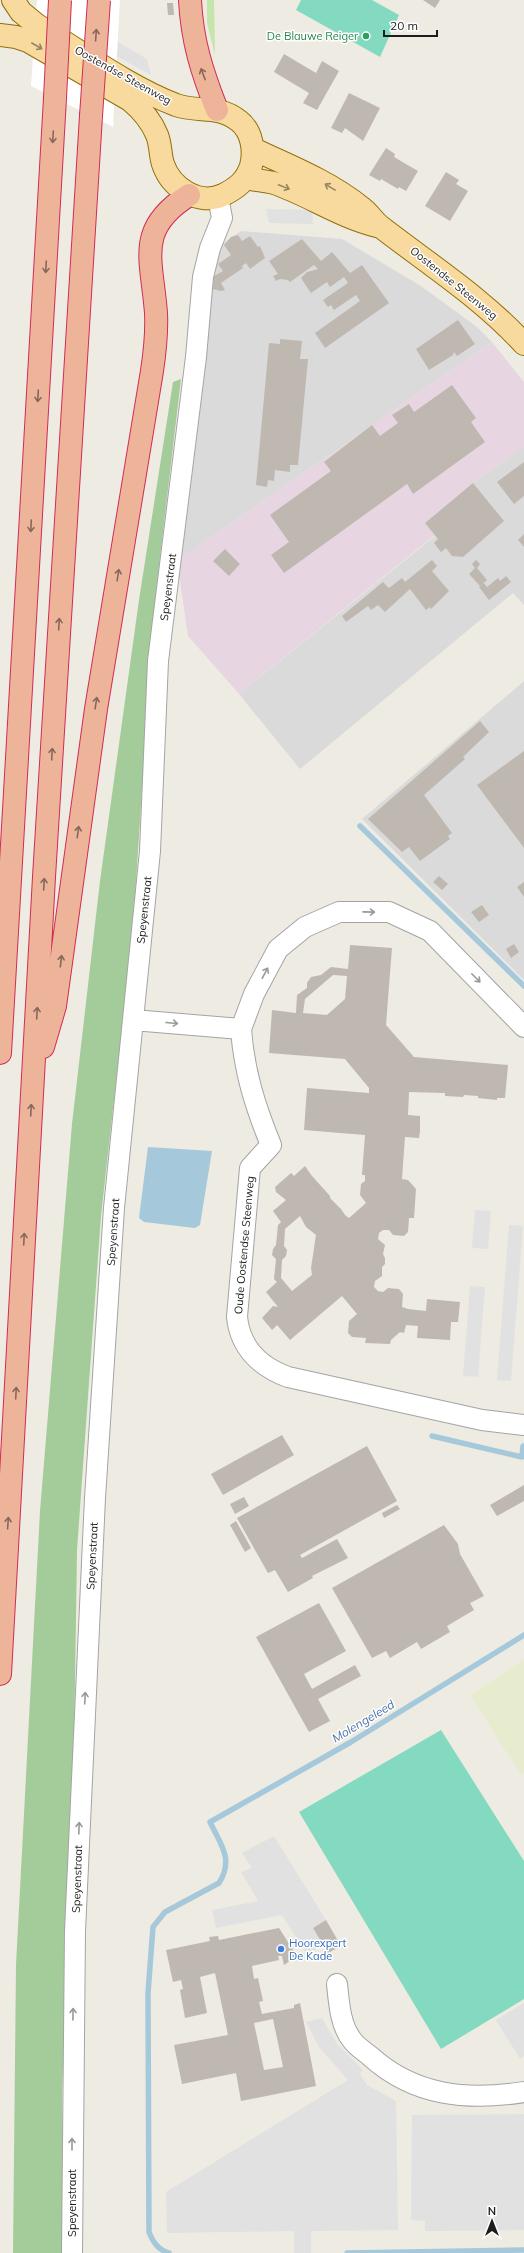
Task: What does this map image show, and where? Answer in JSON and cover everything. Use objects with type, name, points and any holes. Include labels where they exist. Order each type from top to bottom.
[{"type":"highway","points":[[0,1053],[2,985],[60,0]]},
{"type":"highway","points":[[0,1674],[33,1080],[99,0]]},
{"type":"highway","points":[[190,0],[195,46],[201,70],[218,110]]},
{"type":"highway","points":[[33,1080],[55,1006],[96,709],[152,371],[156,340],[156,313],[150,256],[152,238],[159,221],[169,208],[189,195]]},
{"type":"main road","name":"Oostendse Steenweg","points":[[13,0],[21,12],[37,25],[115,72],[178,105],[218,110],[230,114],[241,123],[249,135],[253,149],[313,177],[363,208],[380,226],[446,274],[490,310],[524,344]]},
{"type":"main road","name":"Oostendse Steenweg","points":[[0,35],[16,37],[28,41],[130,100],[141,108],[150,120],[157,135],[167,174],[176,186],[189,195]]},
{"type":"main road","points":[[189,195],[205,198],[218,197],[235,189],[246,178],[251,164],[253,149]]},
{"type":"main road","name":"Oostendse Steenweg","points":[[246,178],[272,183],[304,195],[356,221],[380,226]]},
{"type":"street","name":"Speyenstraat","points":[[72,2253],[75,1931],[80,1803],[95,1498],[112,1231],[150,851],[158,661],[196,357],[203,277],[210,248],[222,218],[218,197]]},
{"type":"street","name":"Oude Oostendse Steenweg","points":[[524,1027],[430,931],[389,912],[338,912],[305,928],[278,949],[254,994],[241,1029],[242,1051],[254,1104],[271,1145],[250,1168],[237,1317],[241,1339],[248,1350],[275,1373],[482,1420],[524,1426]]},
{"type":"street","points":[[133,1020],[241,1029]]},
{"type":"street","points":[[337,1984],[342,2016],[351,2040],[381,2066],[415,2085],[450,2095],[490,2097],[524,2092]]},
{"type":"shaded area","points":[[54,4],[147,59],[151,75],[52,21]]},
{"type":"shaded area","points":[[266,209],[312,210],[313,224],[269,223]]},
{"type":"shaded area","points":[[241,231],[342,239],[421,286],[477,327],[492,342],[177,561],[217,256],[222,244]]},
{"type":"shaded area","points":[[492,342],[524,382],[524,446],[473,483],[425,523],[435,535],[239,694],[188,636],[177,561]]},
{"type":"shaded area","points":[[524,446],[524,605],[513,593],[300,769],[239,694],[435,536],[425,523],[473,483]]},
{"type":"shaded area","points":[[524,681],[524,980],[362,819]]},
{"type":"shaded area","points":[[475,1210],[491,1211],[488,1249],[472,1248]]},
{"type":"shaded area","points":[[509,1225],[523,1226],[511,1381],[497,1380]]},
{"type":"shaded area","points":[[470,1286],[485,1287],[478,1377],[463,1376]]},
{"type":"shaded area","points":[[274,1836],[326,1920],[313,1928],[323,1944],[307,1955],[282,1915],[216,1928],[212,1910],[258,1901],[241,1872],[252,1868],[242,1853]]},
{"type":"shaded area","points":[[524,2003],[524,2056],[520,2059],[496,2020]]},
{"type":"shaded area","points":[[322,2018],[337,2044],[363,2070],[360,2074],[367,2085],[396,2101],[398,2230],[311,2231],[311,2253],[294,2253],[294,2231],[167,2233],[166,2192],[348,2080],[319,2047],[306,2022]]},
{"type":"shaded area","points":[[524,2114],[524,2230],[425,2231],[425,2221],[411,2220],[412,2115]]},
{"type":"green space","points":[[207,0],[214,0],[215,55],[207,23]]},
{"type":"green space","name":"De Blauwe Reiger","points":[[301,0],[372,0],[399,15],[380,57],[296,10]]},
{"type":"green space","points":[[181,379],[153,617],[133,929],[101,1216],[77,1550],[73,1816],[62,2092],[63,2253],[13,2253],[16,1965],[40,1511],[72,1124],[100,881],[139,600],[173,382]]},
{"type":"green space","points":[[524,1660],[524,1774],[520,1773],[470,1695]]},
{"type":"green space","points":[[441,1730],[524,1861],[524,1999],[441,2049],[299,1812]]},
{"type":"water","points":[[148,1147],[212,1151],[200,1225],[195,1228],[144,1222],[139,1218]]},
{"type":"pier","points":[[37,0],[120,0],[113,127],[31,86]]},
{"type":"building","points":[[423,0],[440,0],[435,8]]},
{"type":"building","points":[[167,3],[173,3],[174,15],[168,15]]},
{"type":"building","points":[[284,54],[316,73],[322,61],[339,71],[317,110],[303,103],[309,93],[274,72]]},
{"type":"building","points":[[349,93],[380,108],[363,141],[345,128],[342,133],[331,128]]},
{"type":"building","points":[[386,148],[395,154],[394,157],[418,171],[406,191],[399,187],[398,189],[381,179],[380,181],[369,175]]},
{"type":"building","points":[[446,172],[459,180],[456,184],[468,191],[450,221],[425,206]]},
{"type":"building","points":[[238,235],[242,241],[250,236],[258,247],[260,246],[265,258],[250,269],[246,263],[242,266],[243,268],[221,283],[225,290],[221,291],[213,289],[214,276],[223,271],[218,264],[231,255],[224,245],[231,237]]},
{"type":"building","points":[[302,239],[321,261],[332,252],[350,273],[362,265],[389,303],[325,348],[315,333],[360,301],[356,295],[334,310],[331,305],[328,307],[323,300],[348,283],[344,277],[330,287],[327,282],[311,293],[301,278],[307,272],[318,269],[314,265],[290,282],[288,280],[280,279],[276,281],[273,276],[278,274],[269,261]]},
{"type":"building","points":[[458,320],[475,344],[457,356],[454,352],[453,355],[429,370],[416,349]]},
{"type":"building","points":[[280,339],[302,341],[300,359],[308,359],[298,465],[290,465],[290,472],[275,470],[274,481],[268,480],[267,487],[256,485],[269,343],[280,344]]},
{"type":"building","points":[[452,385],[476,418],[471,422],[485,442],[413,494],[407,484],[284,573],[271,555],[289,542],[270,515],[331,471],[324,462],[372,425],[380,436],[398,423],[392,415],[409,404],[414,412]]},
{"type":"building","points":[[524,462],[524,496],[514,504],[497,482]]},
{"type":"building","points":[[473,483],[504,521],[463,557],[452,556],[446,548],[441,552],[434,543],[438,539],[425,523]]},
{"type":"building","points":[[524,534],[524,547],[518,540]]},
{"type":"building","points":[[225,549],[240,564],[229,576],[213,561]]},
{"type":"building","points":[[432,560],[437,566],[432,571],[449,591],[431,609],[430,607],[426,610],[410,589],[385,612],[378,605],[371,610],[368,606],[346,622],[342,616],[383,582],[389,588],[402,578],[405,582]]},
{"type":"building","points":[[476,560],[480,564],[477,568],[487,580],[480,586],[469,574],[475,568],[472,564]]},
{"type":"building","points":[[506,576],[511,582],[489,600],[479,587],[484,583],[487,587],[498,578],[500,581]]},
{"type":"building","points":[[480,721],[489,732],[463,757],[465,759],[424,795],[452,833],[448,836],[450,839],[420,861],[409,847],[402,852],[368,819]]},
{"type":"building","points":[[524,751],[524,848],[477,785]]},
{"type":"building","points":[[439,876],[448,884],[442,890],[433,882]]},
{"type":"building","points":[[524,882],[524,897],[517,887]]},
{"type":"building","points":[[482,905],[489,915],[479,922],[471,912]]},
{"type":"building","points":[[514,944],[519,952],[511,958],[506,949]]},
{"type":"building","points":[[350,945],[392,948],[386,1025],[414,1057],[508,1065],[505,1098],[497,1098],[497,1100],[478,1098],[478,1096],[445,1096],[445,1093],[409,1092],[408,1115],[420,1116],[420,1131],[419,1138],[405,1137],[402,1179],[408,1180],[416,1189],[414,1218],[409,1218],[408,1232],[404,1236],[393,1235],[389,1230],[383,1230],[379,1233],[378,1239],[385,1245],[383,1254],[385,1264],[382,1267],[382,1276],[375,1281],[374,1287],[378,1291],[383,1292],[388,1288],[399,1289],[403,1294],[402,1307],[408,1309],[426,1311],[427,1299],[460,1302],[458,1322],[451,1322],[450,1340],[417,1338],[418,1326],[406,1325],[404,1333],[400,1332],[391,1340],[390,1344],[365,1343],[366,1338],[352,1337],[348,1333],[349,1321],[357,1314],[342,1296],[290,1340],[277,1325],[272,1330],[262,1318],[273,1306],[278,1307],[266,1292],[277,1282],[274,1279],[276,1259],[272,1255],[273,1249],[276,1245],[278,1225],[281,1222],[273,1211],[286,1200],[276,1192],[275,1187],[291,1173],[294,1176],[305,1166],[330,1196],[330,1198],[349,1218],[366,1203],[360,1195],[361,1184],[365,1181],[365,1175],[362,1175],[365,1135],[304,1130],[307,1088],[369,1093],[369,1088],[345,1059],[269,1053],[272,1010],[296,1013],[297,995],[307,988],[307,983],[311,977],[321,975],[331,967],[348,969]],"holes":[[[333,975],[347,976],[345,999],[327,1015],[303,1013],[305,999]],[[300,1216],[306,1227],[316,1235],[311,1268],[312,1275],[292,1291],[281,1278],[282,1260],[286,1256],[287,1250],[284,1246],[285,1229]]]},
{"type":"building","points":[[282,1435],[294,1455],[223,1495],[211,1474]]},
{"type":"building","points":[[367,1446],[397,1501],[300,1555],[302,1558],[337,1539],[348,1558],[312,1576],[313,1578],[288,1592],[275,1570],[268,1573],[237,1518]]},
{"type":"building","points":[[524,1485],[524,1501],[497,1516],[490,1505]]},
{"type":"building","points":[[244,1497],[249,1506],[235,1514],[230,1504]]},
{"type":"building","points":[[397,1505],[400,1509],[384,1518],[382,1513]]},
{"type":"building","points":[[236,1521],[251,1548],[245,1552],[230,1525]]},
{"type":"building","points":[[444,1525],[458,1544],[460,1554],[484,1596],[470,1603],[474,1610],[447,1626],[450,1632],[421,1649],[417,1642],[390,1658],[386,1651],[372,1658],[332,1588]]},
{"type":"building","points":[[319,1603],[346,1651],[304,1674],[312,1689],[355,1665],[361,1676],[318,1699],[330,1721],[309,1732],[256,1637]]},
{"type":"building","points":[[326,1920],[341,1946],[328,1953],[313,1928]]},
{"type":"building","points":[[279,1928],[297,1956],[284,1965],[282,1956],[278,1956],[279,1960],[252,1966],[254,1979],[258,1978],[263,2001],[259,2002],[262,2014],[294,2008],[294,2005],[300,2003],[316,2086],[241,2101],[236,2073],[182,2084],[174,2045],[228,2035],[215,1973],[200,1977],[207,2013],[185,2018],[180,1990],[183,1989],[181,1980],[173,1982],[166,1950],[210,1941],[209,1937],[218,1936],[219,1940]],"holes":[[[273,2019],[283,2067],[264,2070],[254,2023]]]},
{"type":"waterway","points":[[360,826],[524,986]]},
{"type":"waterway","points":[[432,1436],[522,1457],[523,1446]]},
{"type":"waterway","name":"Molengeleed","points":[[169,2253],[156,2245],[149,2232],[148,1993],[153,1927],[165,1912],[219,1883],[223,1874],[226,1859],[222,1845],[210,1822],[351,1742],[524,1635]]},
{"type":"waterway","points":[[347,2253],[524,2250]]},
{"type":"place","name":"De Blauwe Reiger","points":[[366,36]]},
{"type":"place","name":"Hoorexpert De Kade","points":[[281,1949]]}]
